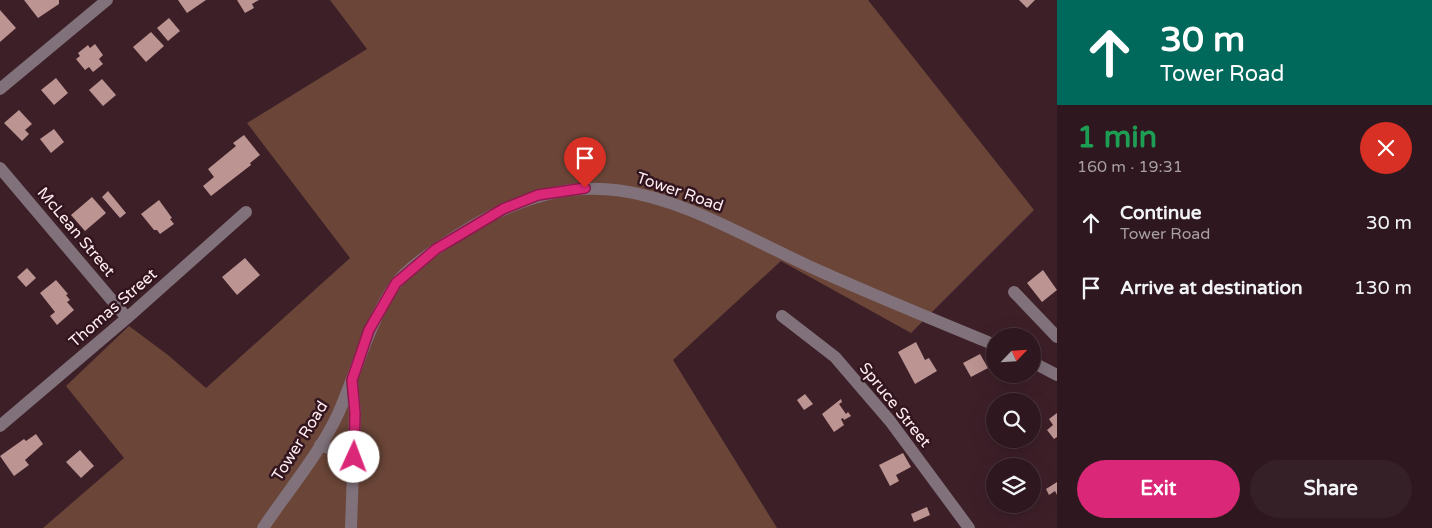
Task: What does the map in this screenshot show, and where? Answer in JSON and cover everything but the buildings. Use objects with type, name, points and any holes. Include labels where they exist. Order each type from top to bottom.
[{"type":"street","points":[[0,89],[107,0]]},
{"type":"street","name":"McLean Street","points":[[0,168],[127,318]]},
{"type":"street","name":"Tower Road","points":[[262,528],[320,445],[337,416],[352,380],[369,330],[396,283],[436,249],[476,223],[516,203],[545,194],[585,188],[634,192],[695,212],[815,269],[986,341]]},
{"type":"street","name":"Thomas Street","points":[[0,426],[127,318],[246,212]]},
{"type":"street","points":[[1014,292],[1057,337]]},
{"type":"street","name":"Spruce Street","points":[[782,316],[835,357],[890,421],[969,528]]},
{"type":"street","points":[[1041,367],[1057,375]]},
{"type":"street","points":[[351,528],[355,413],[352,380]]},
{"type":"street","points":[[320,445],[354,457]]},
{"type":"shaded area","points":[[330,0],[868,0],[1034,210],[911,333],[781,261],[673,360],[777,528],[43,528],[124,458],[66,386],[129,326],[168,355],[206,388],[350,258],[247,123],[367,49]]},
{"type":"route","points":[[354,457],[355,413],[352,380],[369,330],[396,283],[436,249],[476,223],[503,209],[538,195],[585,188]]}]
